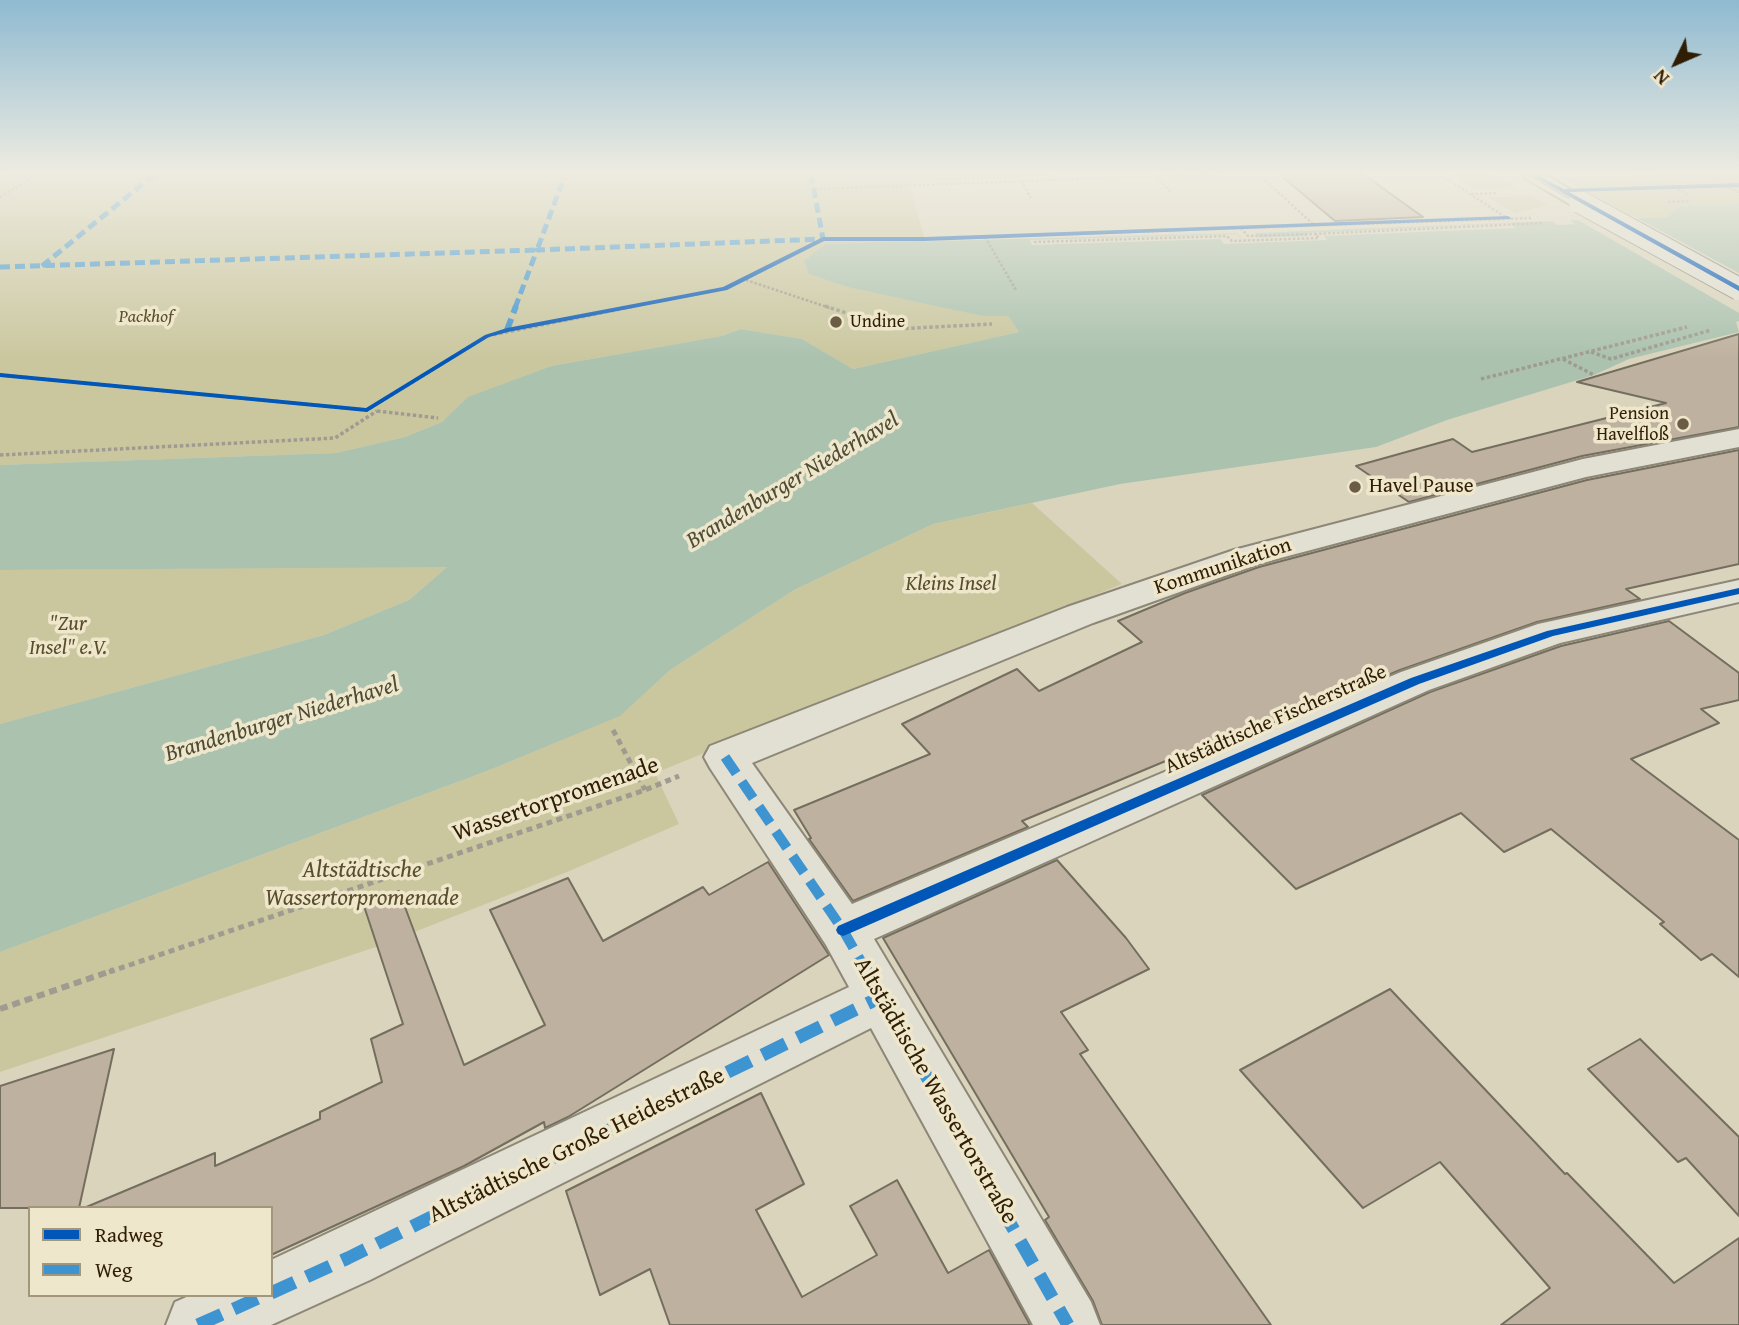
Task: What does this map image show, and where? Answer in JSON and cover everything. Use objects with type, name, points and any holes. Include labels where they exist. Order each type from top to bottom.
[{"type":"street","points":[[1642,236],[1739,289]]},
{"type":"street","name":"Kommunikation","points":[[725,757],[1080,615],[1246,556],[1583,468],[1739,438]]},
{"type":"street","name":"Altstädtische Fischerstraße","points":[[843,930],[1415,681],[1551,633],[1739,591]]},
{"type":"street","name":"Altstädtische Wassertorstraße","points":[[725,757],[843,930],[1068,1325]]},
{"type":"street","name":"Altstädtische Große Heidestraße","points":[[273,1292],[361,1252],[881,997]]},
{"type":"street","points":[[198,1325],[261,1297]]},
{"type":"path","points":[[367,410],[487,336],[725,289],[823,239],[1015,236]]},
{"type":"path","points":[[1034,242],[1227,236],[1231,241],[1319,238],[1317,236]]},
{"type":"path","points":[[985,237],[1016,290]]},
{"type":"path","points":[[745,279],[895,329],[992,324]]},
{"type":"path","points":[[1481,379],[1687,327]]},
{"type":"path","points":[[1590,352],[1611,359],[1711,330]]},
{"type":"path","points":[[1562,359],[1594,375]]},
{"type":"path","points":[[0,375],[438,418]]},
{"type":"path","points":[[0,455],[335,438],[377,411]]},
{"type":"path","points":[[613,730],[645,790]]},
{"type":"green space","name":"Packhof","points":[[0,236],[924,236],[926,243],[826,244],[809,274],[848,286],[982,316],[1008,316],[1019,332],[853,369],[802,339],[739,329],[722,336],[551,366],[469,397],[442,422],[405,437],[336,453],[0,465]]},
{"type":"green space","name":"Altstädtische Wassertorpromenade","points":[[1032,503],[1122,584],[655,773],[679,824],[567,872],[376,947],[0,1072],[0,952],[487,771],[619,716],[670,670],[794,590],[933,524]]},
{"type":"green space","name":"\"Zur Insel\" e.V.","points":[[448,566],[409,600],[324,635],[0,724],[0,570]]},
{"type":"water","name":"Brandenburger Niederhavel","points":[[1131,236],[1259,238],[1257,236],[1739,236],[1739,321],[1736,322],[1739,332],[1629,359],[1594,375],[1447,420],[1376,447],[1120,484],[933,524],[794,590],[670,670],[620,716],[487,771],[0,952],[0,724],[324,635],[409,600],[447,567],[0,570],[0,465],[336,453],[405,437],[442,422],[468,397],[551,366],[722,336],[740,329],[802,339],[853,369],[1019,332],[1008,316],[982,316],[848,287],[809,274],[804,261],[826,244]]},
{"type":"pier","points":[[1174,236],[1328,236],[1324,236],[1327,240],[1224,244],[1220,239],[1032,245],[1030,240]]},
{"type":"pier","points":[[1605,236],[1670,236],[1739,273],[1739,313]]},
{"type":"building","points":[[1739,334],[1739,427],[1582,456],[1409,502],[1356,466],[1453,439],[1472,452],[1666,403],[1577,382]]},
{"type":"building","points":[[1739,450],[1739,564],[1626,589],[1640,599],[1537,622],[1400,670],[1173,765],[1168,760],[1022,821],[1028,827],[853,901],[809,839],[811,838],[794,810],[930,754],[902,724],[1017,669],[1039,691],[1142,642],[1118,621],[1185,593],[1259,567],[1587,480]]},
{"type":"building","points":[[1669,621],[1739,673],[1739,700],[1701,709],[1719,723],[1631,759],[1739,840],[1739,977],[1712,954],[1701,960],[1660,924],[1664,922],[1551,829],[1504,852],[1461,813],[1296,889],[1202,795],[1430,692],[1561,646]]},
{"type":"building","points":[[1057,860],[1126,938],[1149,969],[1061,1012],[1088,1050],[1080,1054],[1271,1325],[1102,1325],[1093,1301],[1045,1220],[1049,1217],[883,938]]},
{"type":"building","points":[[768,862],[829,955],[568,1117],[545,1128],[544,1122],[464,1166],[273,1254],[273,1206],[89,1206],[215,1153],[215,1166],[320,1119],[320,1112],[382,1082],[371,1039],[403,1024],[363,903],[399,891],[464,1065],[545,1025],[490,910],[568,878],[603,941],[703,887],[709,895]]},
{"type":"building","points":[[1390,989],[1565,1174],[1567,1173],[1674,1283],[1739,1238],[1739,1325],[1501,1325],[1550,1288],[1440,1162],[1363,1208],[1240,1070]]},
{"type":"building","points":[[1640,1039],[1739,1137],[1739,1216],[1686,1158],[1678,1162],[1588,1069]]},
{"type":"building","points":[[114,1049],[79,1206],[0,1208],[0,1086]]},
{"type":"building","points":[[761,1093],[804,1184],[756,1210],[802,1297],[877,1255],[850,1206],[897,1180],[948,1273],[989,1250],[1030,1325],[670,1325],[650,1269],[600,1295],[566,1191]]},
{"type":"tram line","points":[[1637,236],[1739,293]]},
{"type":"marked path","points":[[42,266],[79,236]]},
{"type":"marked path","points":[[0,267],[537,250],[542,236]]},
{"type":"marked path","points":[[507,330],[537,250],[823,239],[822,236]]},
{"type":"marked path","points":[[725,757],[843,930],[1068,1325]]},
{"type":"marked path","points":[[273,1292],[881,997]]},
{"type":"marked path","points":[[198,1325],[261,1297]]},
{"type":"cycle path","points":[[0,375],[367,410],[487,336],[725,289],[823,239],[1013,236]]},
{"type":"cycle path","points":[[1643,236],[1739,289]]},
{"type":"cycle path","points":[[843,930],[1415,681],[1551,633],[1739,591]]},
{"type":"place","name":"Undine","points":[[836,322]]},
{"type":"place","name":"Pension Havelfloß","points":[[1683,424]]},
{"type":"place","name":"Havel Pause","points":[[1355,487]]},
{"type":"park label","name":"Kleins Insel","points":[[951,585]]}]
